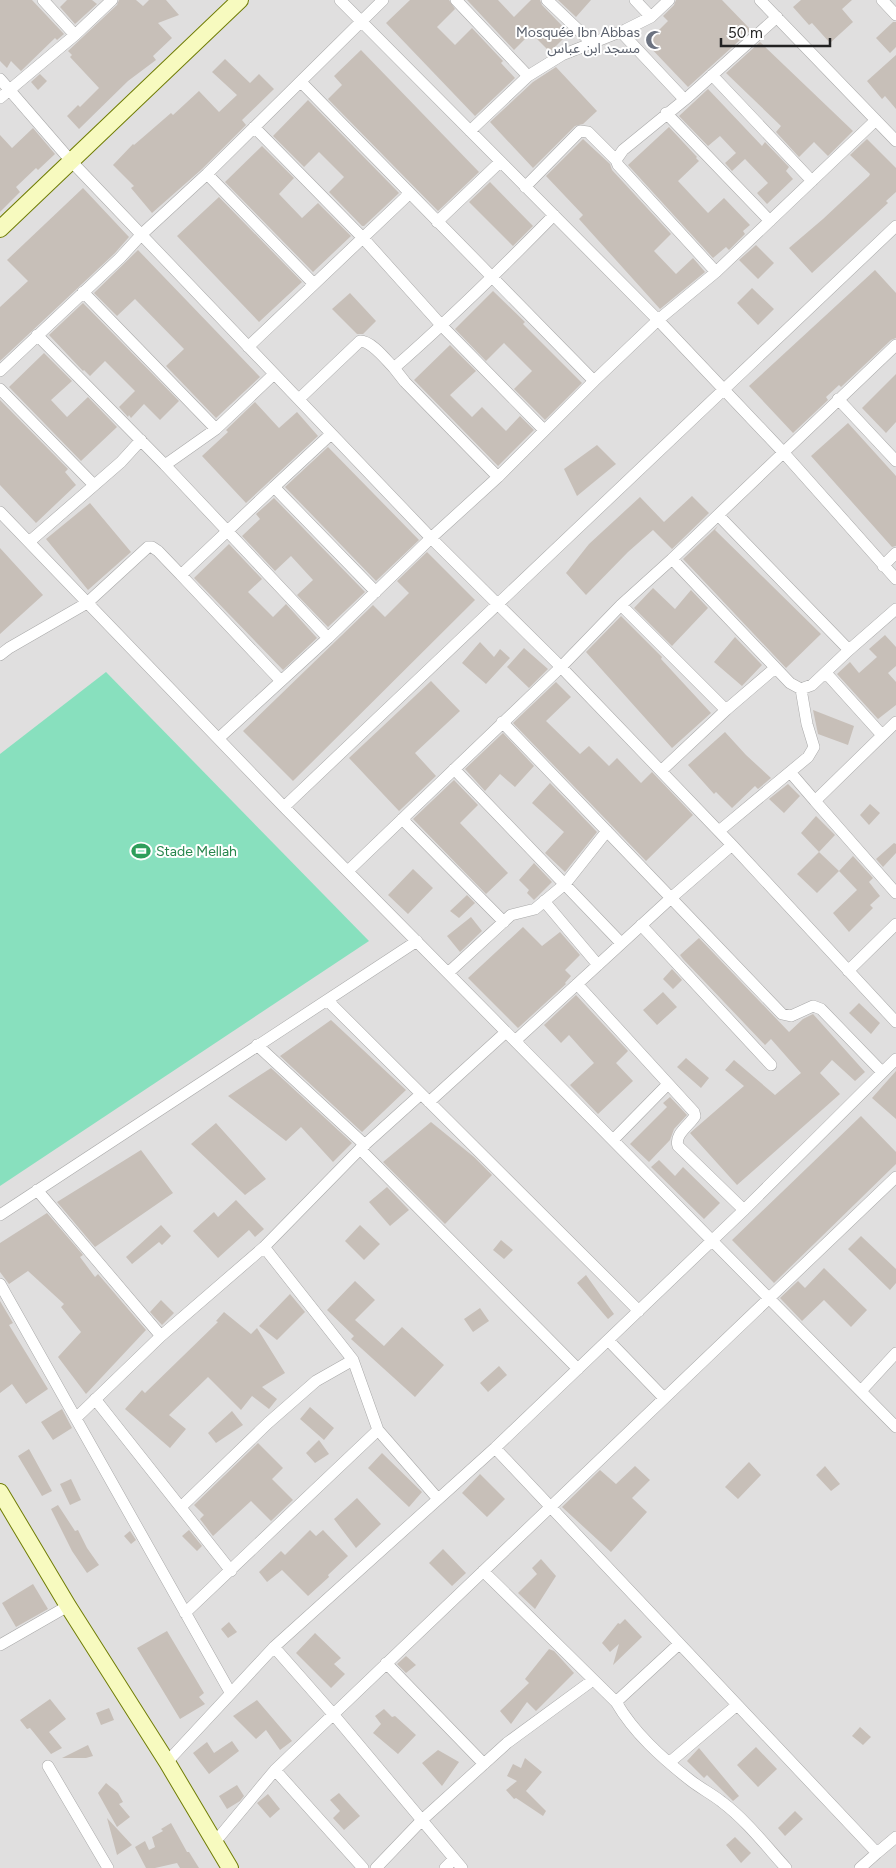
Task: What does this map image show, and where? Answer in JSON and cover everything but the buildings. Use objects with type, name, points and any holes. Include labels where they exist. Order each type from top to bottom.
[{"type":"main road","points":[[0,229],[240,0]]},
{"type":"main road","points":[[0,1492],[68,1606],[167,1762],[230,1868]]},
{"type":"street","points":[[43,0],[76,35]]},
{"type":"street","points":[[0,98],[76,35],[112,0]]},
{"type":"street","points":[[340,0],[658,320],[783,452],[896,579]]},
{"type":"street","points":[[0,371],[207,174],[384,0]]},
{"type":"street","points":[[456,0],[528,76]]},
{"type":"street","points":[[547,0],[590,42]]},
{"type":"street","points":[[635,0],[651,17]]},
{"type":"street","points":[[470,131],[528,76],[562,55],[590,42],[621,32],[651,17],[669,0]]},
{"type":"street","points":[[760,0],[896,141]]},
{"type":"street","points":[[882,0],[896,15]]},
{"type":"street","points":[[616,160],[623,150],[777,18]]},
{"type":"street","points":[[621,32],[684,99]]},
{"type":"street","points":[[712,75],[812,181]]},
{"type":"street","points":[[0,79],[71,161],[430,538],[561,667],[732,844],[896,1022]]},
{"type":"street","points":[[301,82],[594,381]]},
{"type":"street","points":[[666,113],[770,221]]},
{"type":"street","points":[[218,738],[328,638],[430,538],[498,477],[658,320],[716,272],[876,120]]},
{"type":"street","points":[[254,127],[363,238],[442,326],[544,430]]},
{"type":"street","points":[[525,187],[580,131],[588,132],[616,160],[618,165],[716,272]]},
{"type":"street","points":[[437,222],[500,162]]},
{"type":"street","points":[[207,174],[314,284]]},
{"type":"street","points":[[248,347],[409,194]]},
{"type":"street","points":[[394,368],[492,279],[554,215]]},
{"type":"street","points":[[284,807],[896,226]]},
{"type":"street","points":[[83,292],[216,429]]},
{"type":"street","points":[[36,335],[165,464],[328,638]]},
{"type":"street","points":[[299,400],[360,342],[365,342],[394,368],[405,382],[498,477]]},
{"type":"street","points":[[348,871],[561,667],[621,605],[719,516],[838,399],[894,352]]},
{"type":"street","points":[[165,464],[216,429],[274,374]]},
{"type":"street","points":[[0,389],[94,485]]},
{"type":"street","points":[[838,399],[896,460]]},
{"type":"street","points":[[181,575],[331,434]]},
{"type":"street","points":[[28,542],[121,462],[141,440]]},
{"type":"street","points":[[274,487],[376,592]]},
{"type":"street","points":[[0,512],[284,807],[896,1427]]},
{"type":"street","points":[[719,516],[849,650]]},
{"type":"street","points":[[0,638],[5,651],[88,603],[152,546],[280,681]]},
{"type":"street","points":[[883,566],[896,553]]},
{"type":"street","points":[[672,559],[775,668],[790,683],[801,689],[812,685],[896,609]]},
{"type":"street","points":[[621,605],[726,710]]},
{"type":"street","points":[[661,771],[726,710],[775,668]]},
{"type":"street","points":[[826,673],[882,735]]},
{"type":"street","points":[[719,831],[808,757],[814,747],[807,724],[801,689]]},
{"type":"street","points":[[502,722],[782,1014],[791,1016],[813,1006],[821,1009],[882,1072]]},
{"type":"street","points":[[815,801],[896,722]]},
{"type":"street","points":[[454,769],[621,943]]},
{"type":"street","points":[[790,772],[896,893]]},
{"type":"street","points":[[402,819],[504,922]]},
{"type":"street","points":[[448,973],[511,915],[535,909],[565,884],[607,831]]},
{"type":"street","points":[[515,1040],[732,844]]},
{"type":"street","points":[[544,901],[598,965]]},
{"type":"street","points":[[848,971],[896,924]]},
{"type":"street","points":[[641,925],[771,1065]]},
{"type":"street","points":[[0,1215],[417,941]]},
{"type":"street","points":[[577,984],[694,1112],[695,1116],[678,1136],[676,1141],[678,1146],[744,1210]]},
{"type":"street","points":[[326,1000],[639,1311]]},
{"type":"street","points":[[76,1418],[161,1336],[264,1247],[362,1147],[506,1032]]},
{"type":"street","points":[[257,1045],[362,1147],[578,1369]]},
{"type":"street","points":[[167,1762],[230,1692],[274,1647],[495,1448],[744,1210],[896,1059]]},
{"type":"street","points":[[613,1140],[668,1084]]},
{"type":"street","points":[[215,1842],[275,1770],[896,1177]]},
{"type":"street","points":[[37,1190],[161,1336]]},
{"type":"street","points":[[264,1247],[353,1360],[378,1430],[438,1499]]},
{"type":"street","points":[[0,1284],[230,1692]]},
{"type":"street","points":[[608,1340],[664,1398]]},
{"type":"street","points":[[860,1391],[896,1353]]},
{"type":"street","points":[[181,1507],[268,1423],[316,1381],[353,1360]]},
{"type":"street","points":[[95,1400],[231,1571]]},
{"type":"street","points":[[185,1613],[378,1430]]},
{"type":"street","points":[[495,1448],[877,1853]]},
{"type":"street","points":[[483,1571],[616,1702],[631,1726],[690,1780],[739,1816],[786,1868]]},
{"type":"street","points":[[0,1645],[68,1606]]},
{"type":"street","points":[[616,1702],[679,1644]]},
{"type":"street","points":[[274,1647],[333,1714],[458,1864],[445,1868]]},
{"type":"street","points":[[386,1663],[484,1764]]},
{"type":"street","points":[[376,1868],[422,1820],[507,1743],[593,1680]]},
{"type":"street","points":[[670,1762],[737,1705]]},
{"type":"street","points":[[48,1766],[108,1868]]},
{"type":"street","points":[[275,1770],[363,1868]]},
{"type":"street","points":[[860,1868],[896,1837]]},
{"type":"shaded area","points":[[0,0],[896,0],[896,1868],[0,1868]]},
{"type":"green space","name":"Stade Mellah","points":[[106,672],[369,941],[0,1186],[0,754]]},
{"type":"place","name":"Mosquée Ibn Abbas مسجد ابن عباس","points":[[655,40]]},
{"type":"place","name":"Stade Mellah","points":[[141,851]]}]
